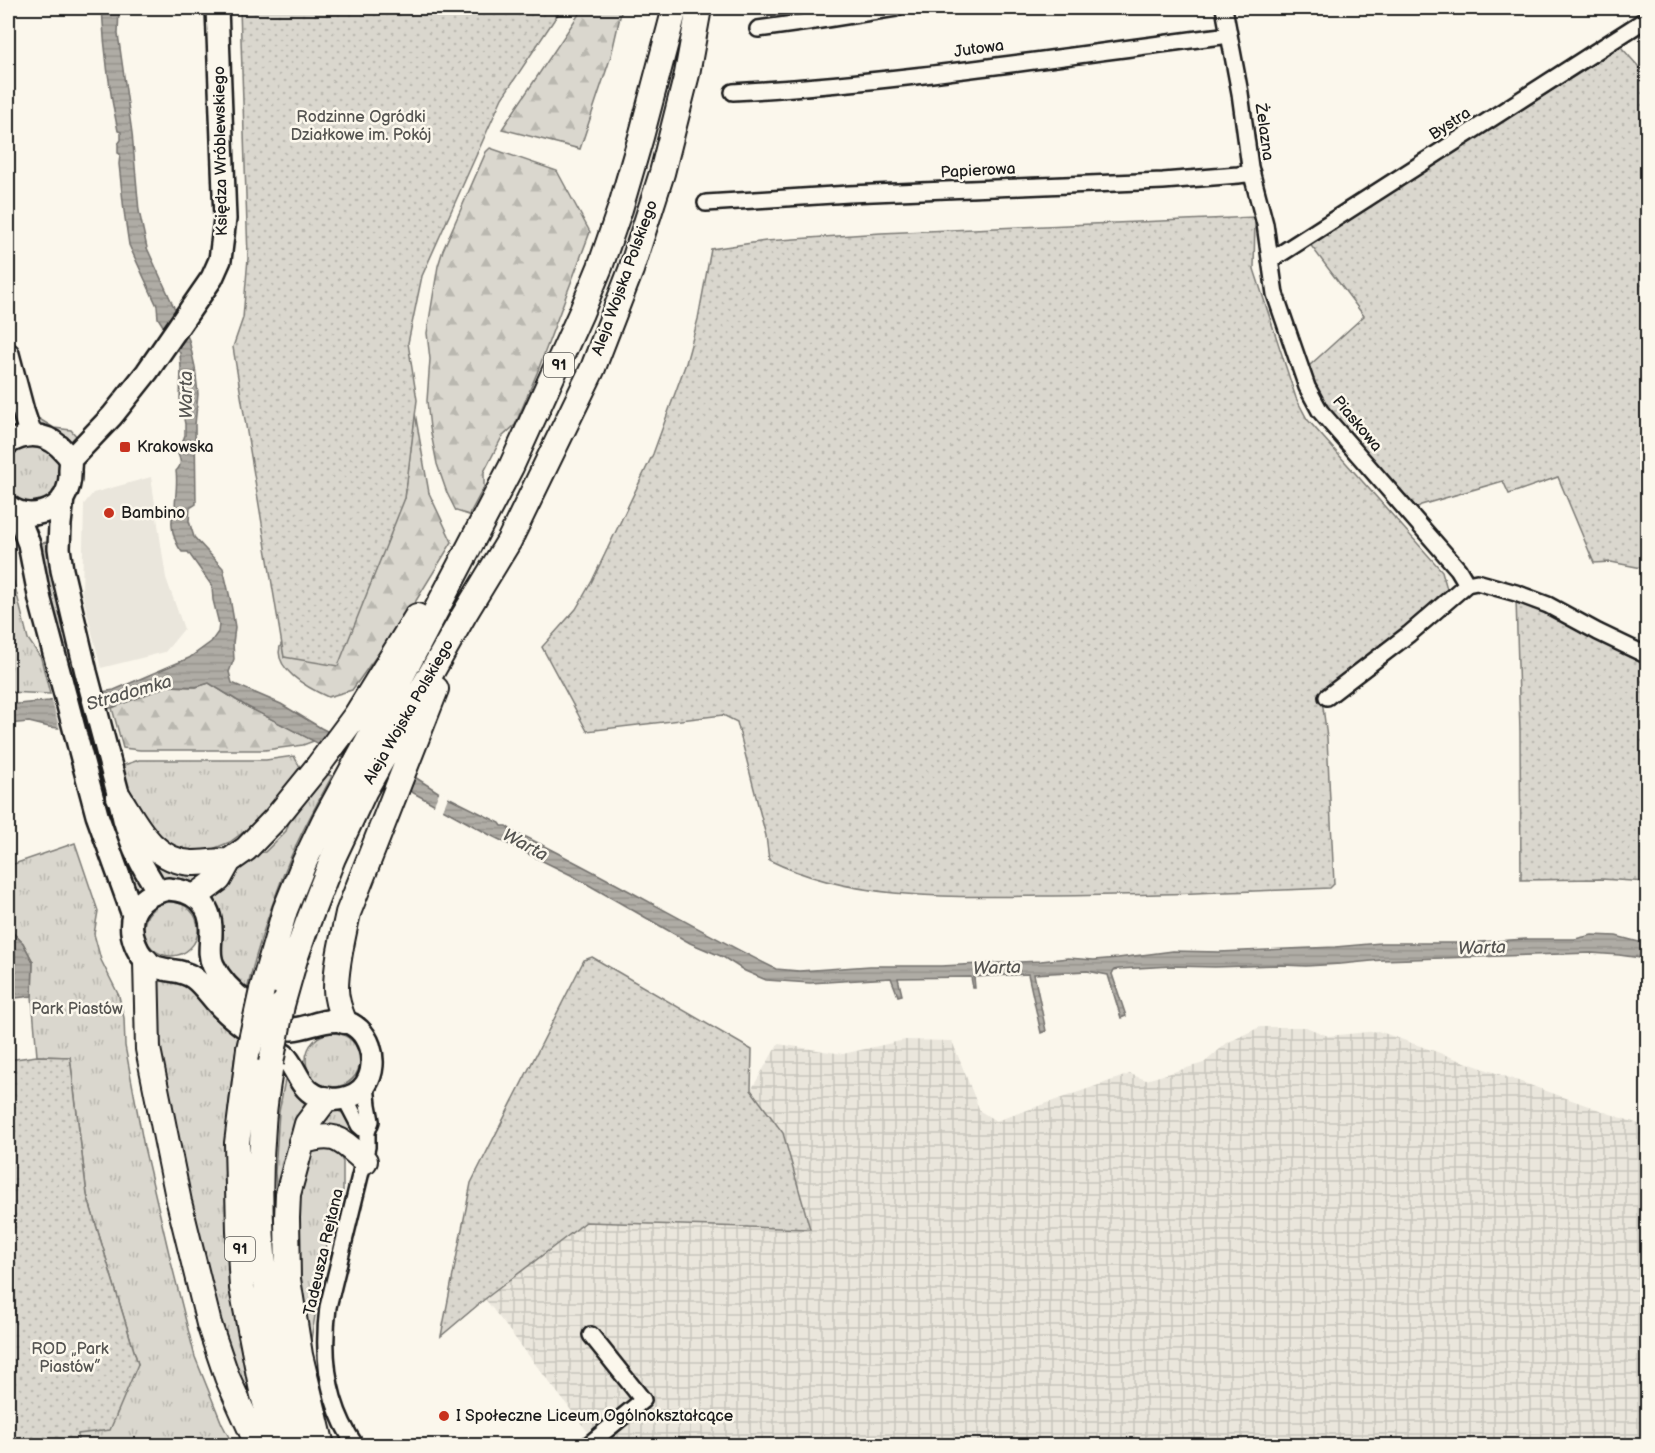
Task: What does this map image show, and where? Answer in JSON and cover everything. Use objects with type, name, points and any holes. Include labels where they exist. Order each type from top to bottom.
[{"type":"main road","name":"Księdza Wróblewskiego","points":[[70,460],[112,416],[147,372],[212,278],[220,260],[225,219],[217,8]]},
{"type":"main road","name":"Aleja Wojska Polskiego","points":[[277,1446],[262,1390],[242,1288],[237,1143],[249,1048],[275,944],[304,863],[355,785],[383,735],[464,615],[509,541],[593,368],[631,270],[662,172],[687,74],[699,8]]},
{"type":"main road","points":[[687,74],[706,46],[716,8]]},
{"type":"main road","name":"Aleja Wojska Polskiego","points":[[383,735],[445,594],[546,393],[600,267],[641,137],[670,15]]},
{"type":"main road","points":[[8,354],[31,435]]},
{"type":"main road","points":[[8,443],[19,437],[42,436],[53,441],[70,460],[71,480],[63,498],[56,506],[37,514],[26,514],[12,508]]},
{"type":"main road","points":[[63,498],[59,548],[86,672],[133,847],[140,863],[158,891]]},
{"type":"main road","points":[[12,508],[29,544],[40,600],[102,833],[133,915]]},
{"type":"main road","points":[[196,896],[219,879],[229,861],[246,849],[268,826],[318,766],[383,735],[391,804],[354,896],[342,940],[335,990],[345,1021]]},
{"type":"main road","name":"Aleja Wojska Polskiego","points":[[302,1446],[274,1342],[263,1254],[262,1135],[271,1063],[282,1005],[295,959],[333,858],[355,785]]},
{"type":"main road","points":[[120,797],[144,836],[159,852],[191,863],[229,861]]},
{"type":"main road","points":[[182,890],[196,896],[207,910],[211,924],[209,949],[218,975],[233,992],[261,1013],[292,1029],[333,1020],[355,1025],[365,1035],[370,1046],[372,1065],[366,1085],[358,1092],[336,1098],[315,1095],[298,1078],[290,1061],[284,1055],[225,1011],[192,976],[180,971],[155,967],[146,961],[135,944],[131,932],[131,921],[140,902],[158,891],[182,890]]},
{"type":"main road","points":[[146,961],[148,1048],[178,1202],[209,1324],[227,1377],[258,1446]]},
{"type":"main road","points":[[322,1446],[300,1355],[288,1278],[288,1194],[306,1124],[336,1098]]},
{"type":"main road","points":[[301,1142],[330,1136],[341,1140],[364,1161]]},
{"type":"street","points":[[758,29],[896,8]]},
{"type":"street","name":"Żelazna","points":[[1224,8],[1252,173],[1265,224],[1271,260]]},
{"type":"street","name":"Bystra","points":[[1271,260],[1647,18]]},
{"type":"street","name":"Jutowa","points":[[733,93],[795,89],[922,75],[1229,35]]},
{"type":"street","name":"Papierowa","points":[[706,203],[849,194],[1163,181],[1252,173]]},
{"type":"street","name":"Piaskowa","points":[[1271,260],[1275,294],[1307,387],[1320,411],[1458,569],[1467,584]]},
{"type":"street","points":[[1327,696],[1409,634],[1467,584],[1477,582],[1548,605],[1598,633],[1647,656]]},
{"type":"street","name":"Tadeusza Rejtana","points":[[356,1446],[338,1413],[331,1392],[325,1352],[325,1331],[328,1307],[367,1147],[371,1121],[366,1085]]},
{"type":"street","points":[[336,1098],[368,1132]]},
{"type":"street","points":[[587,1446],[643,1400],[591,1335]]},
{"type":"shaded area","points":[[151,477],[166,578],[184,629],[165,652],[101,668],[82,593],[84,504],[93,493]]},
{"type":"shaded area","points":[[1260,1027],[1306,1027],[1328,1036],[1378,1031],[1647,1127],[1647,1445],[598,1445],[485,1299],[585,1222],[810,1229],[783,1133],[751,1090],[778,1044],[843,1054],[905,1040],[952,1041],[980,1111],[996,1121],[1130,1074],[1146,1080],[1204,1063],[1227,1043]]},
{"type":"green space","name":"Rodzinne Ogródki Działkowe im. Pokój","points":[[240,8],[562,8],[502,98],[422,276],[408,343],[417,400],[405,498],[338,666],[284,657],[233,347],[243,318],[248,258]]},
{"type":"green space","points":[[583,8],[622,8],[611,56],[580,149],[502,129]]},
{"type":"green space","points":[[1621,47],[1647,76],[1647,569],[1611,562],[1594,563],[1558,477],[1509,494],[1503,481],[1417,508],[1328,409],[1318,391],[1309,366],[1364,316],[1309,243]]},
{"type":"green space","points":[[490,148],[557,171],[590,232],[515,425],[502,437],[484,472],[484,487],[469,515],[456,511],[437,464],[427,401],[430,359],[427,333],[438,266],[443,250],[486,152]]},
{"type":"green space","points":[[1255,217],[1254,269],[1296,398],[1307,419],[1442,571],[1447,589],[1442,598],[1319,696],[1323,707],[1327,738],[1334,884],[1330,888],[1150,895],[973,897],[902,894],[834,883],[769,860],[766,836],[737,722],[723,715],[587,731],[542,647],[576,609],[592,581],[653,454],[686,363],[698,319],[711,249],[766,241],[881,233]]},
{"type":"green space","points":[[415,413],[429,493],[452,542],[414,604],[352,690],[328,697],[311,689],[293,676],[281,660],[279,651],[282,642],[284,657],[405,498]]},
{"type":"green space","points":[[33,415],[54,428],[71,430],[77,437],[70,443],[38,424]]},
{"type":"green space","points":[[36,442],[56,456],[61,465],[62,475],[59,485],[47,500],[28,505],[17,501],[8,492],[8,467],[12,450]]},
{"type":"green space","points":[[47,542],[79,674],[70,677],[35,544]]},
{"type":"green space","points":[[8,559],[28,639],[41,658],[50,694],[8,692]]},
{"type":"green space","points":[[1516,599],[1561,619],[1647,666],[1647,882],[1601,879],[1521,880]]},
{"type":"green space","points":[[209,683],[246,706],[314,741],[303,745],[265,750],[123,748],[112,708],[167,686],[196,687]]},
{"type":"green space","points":[[294,756],[301,769],[253,825],[230,842],[208,851],[189,852],[169,847],[158,838],[127,790],[121,766],[139,760],[266,760]]},
{"type":"green space","points":[[103,767],[148,887],[138,893],[120,858],[92,770]]},
{"type":"green space","points":[[326,774],[332,776],[285,870],[265,925],[246,994],[223,968],[208,899],[255,853],[265,852],[286,831],[293,811]]},
{"type":"green space","name":"Park Piastów","points":[[75,843],[98,911],[94,934],[101,960],[119,996],[124,1018],[125,1046],[144,1147],[195,1357],[233,1445],[77,1445],[78,1434],[138,1364],[87,1195],[70,1057],[37,1056],[32,996],[33,962],[23,943],[8,928],[8,866]]},
{"type":"green space","points":[[151,856],[215,874],[189,885],[164,881],[153,874],[145,863]]},
{"type":"green space","points":[[166,902],[176,902],[190,910],[196,919],[198,929],[196,939],[190,948],[176,956],[166,956],[149,944],[144,934],[144,924],[156,907]]},
{"type":"green space","points":[[592,957],[752,1050],[751,1090],[783,1133],[810,1229],[586,1222],[485,1299],[441,1336],[471,1183],[584,960]]},
{"type":"green space","points":[[156,974],[182,979],[239,1034],[228,1109],[225,1162],[226,1224],[232,1297],[268,1445],[224,1339],[203,1264],[161,1056],[156,1013]]},
{"type":"green space","points":[[333,1033],[343,1035],[352,1041],[358,1050],[360,1060],[358,1070],[352,1079],[343,1085],[333,1087],[323,1085],[314,1079],[308,1070],[306,1060],[308,1050],[314,1041],[323,1035]]},
{"type":"green space","name":"ROD „Park Piastów”","points":[[37,1056],[70,1057],[87,1195],[138,1364],[110,1430],[78,1434],[77,1445],[8,1445],[8,1060]]},
{"type":"green space","points":[[286,1074],[290,1085],[306,1100],[297,1126],[278,1215],[275,1172],[279,1112]]},
{"type":"green space","points":[[331,1110],[343,1113],[351,1121],[356,1145],[321,1129],[316,1119]]},
{"type":"green space","points":[[313,1146],[336,1148],[343,1162],[343,1190],[327,1243],[309,1352],[299,1312],[296,1193]]},
{"type":"water","points":[[102,8],[119,8],[118,34],[132,133],[139,211],[147,248],[189,340],[195,367],[198,394],[195,425],[196,504],[190,508],[189,521],[194,537],[223,568],[235,627],[234,659],[229,672],[232,683],[281,704],[321,728],[407,772],[438,792],[506,826],[518,835],[558,853],[776,969],[799,971],[870,966],[941,966],[1068,958],[1094,960],[1173,951],[1219,952],[1381,943],[1575,939],[1592,935],[1616,936],[1647,944],[1647,959],[1591,953],[1382,960],[1306,966],[1172,966],[1119,969],[1114,970],[1112,974],[1126,1016],[1121,1018],[1108,975],[1087,971],[1034,974],[1046,1031],[1041,1033],[1028,974],[974,977],[975,988],[973,988],[971,977],[898,978],[902,995],[898,996],[891,978],[810,983],[766,980],[745,971],[723,957],[690,943],[573,876],[490,835],[246,706],[209,683],[196,687],[167,686],[59,728],[29,722],[8,724],[8,705],[114,690],[189,658],[211,642],[218,632],[219,624],[212,586],[188,552],[182,552],[173,532],[176,471],[180,463],[178,454],[185,435],[180,399],[180,353],[158,318],[157,306],[129,245],[119,164],[120,154],[118,153],[121,132],[118,131],[110,85]]},
{"type":"water","points":[[8,928],[23,943],[33,962],[32,996],[8,999]]},
{"type":"pier","points":[[73,694],[81,723],[60,731],[51,697]]},
{"type":"pier","points":[[440,790],[449,795],[442,812],[433,807]]},
{"type":"railway","points":[[1122,1446],[1124,1442]]},
{"type":"place","name":"Krakowska","points":[[125,447]]},
{"type":"place","name":"Bambino","points":[[109,513]]},
{"type":"place","name":"I Społeczne Liceum Ogólnokształcące","points":[[444,1416]]},
{"type":"water label","name":"Warta","points":[[186,395]]},
{"type":"water label","name":"Stradomka","points":[[129,693]]},
{"type":"water label","name":"Warta","points":[[525,845]]},
{"type":"water label","name":"Warta","points":[[1482,948]]},
{"type":"water label","name":"Warta","points":[[997,968]]}]
